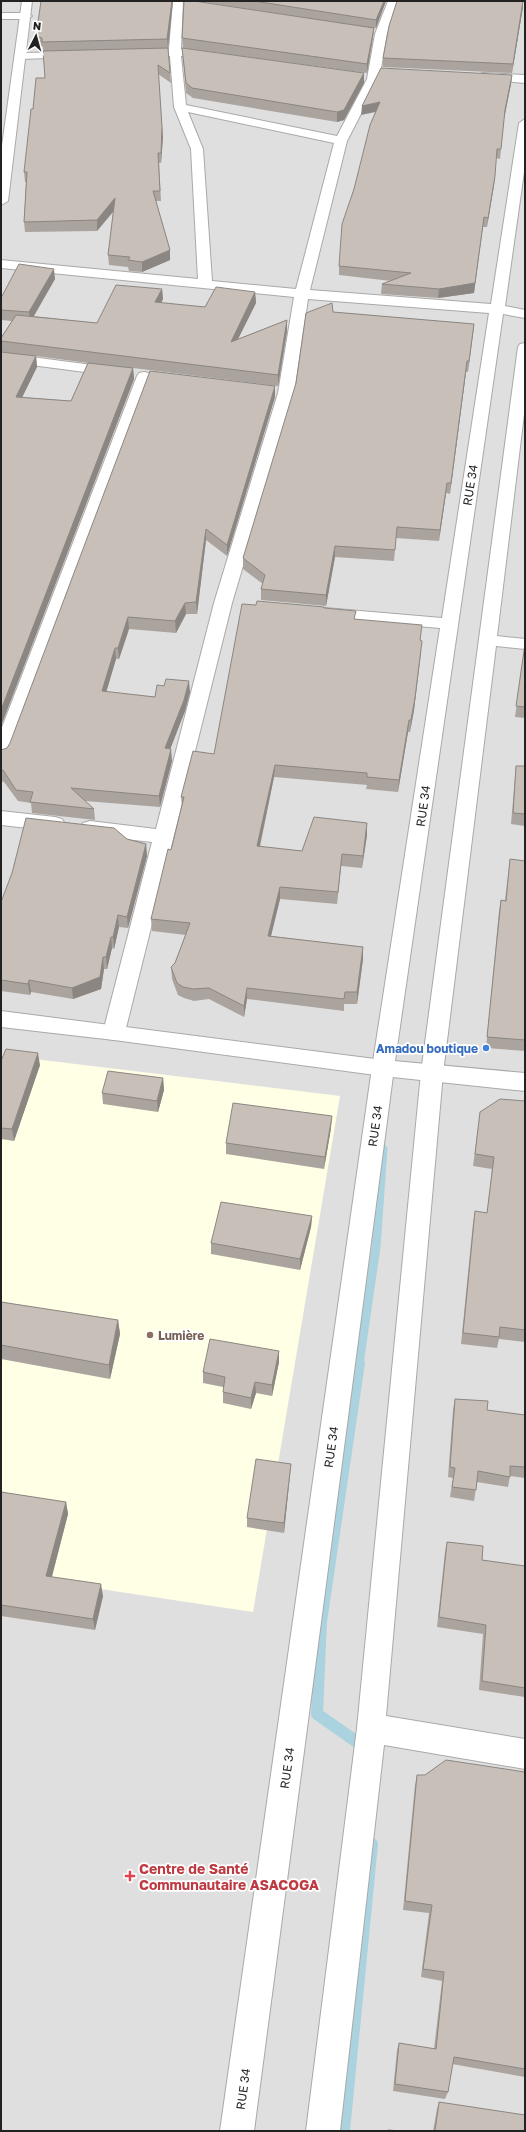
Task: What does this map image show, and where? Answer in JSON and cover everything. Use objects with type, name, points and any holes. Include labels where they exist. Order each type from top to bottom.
[{"type":"street","points":[[1,201],[27,1]]},
{"type":"street","points":[[114,1032],[164,837],[231,604],[278,393],[341,141],[377,74],[378,33],[393,1]]},
{"type":"street","points":[[180,3],[175,52],[180,108],[197,149],[205,285]]},
{"type":"street","points":[[1,16],[26,16]]},
{"type":"street","points":[[129,53],[175,52],[223,58]]},
{"type":"street","points":[[21,56],[83,55]]},
{"type":"street","points":[[357,77],[377,74]]},
{"type":"street","points":[[470,76],[525,79]]},
{"type":"street","points":[[180,108],[341,141]]},
{"type":"street","name":"RUE 34","points":[[237,2131],[383,1068],[525,123]]},
{"type":"street","points":[[1,264],[302,294],[498,309],[525,314]]},
{"type":"street","points":[[322,2131],[371,1728],[432,1073],[525,347]]},
{"type":"street","points":[[1,357],[152,377],[1,754]]},
{"type":"street","points":[[309,611],[450,624]]},
{"type":"street","points":[[488,640],[525,644]]},
{"type":"street","points":[[1,818],[164,837]]},
{"type":"street","points":[[1,1020],[114,1032],[383,1068],[525,1082]]},
{"type":"street","points":[[371,1728],[525,1754]]},
{"type":"shaded area","points":[[1,1],[525,1],[525,2131],[1,2131]]},
{"type":"shaded area","name":"Lumière","points":[[1,1055],[340,1096],[253,1612],[1,1574]]},
{"type":"building","points":[[41,1],[172,1],[167,39],[42,42],[42,38],[36,36]]},
{"type":"building","points":[[184,1],[194,1],[374,28],[367,64],[182,38]]},
{"type":"building","points":[[254,1],[384,1],[376,20]]},
{"type":"building","points":[[397,1],[523,1],[513,64],[383,58],[389,26]]},
{"type":"building","points":[[168,48],[170,73],[158,65],[162,127],[161,153],[158,153],[160,191],[153,191],[170,250],[142,262],[128,260],[130,257],[108,255],[115,198],[97,220],[24,222],[27,172],[24,172],[31,109],[33,109],[36,78],[45,78],[43,51]]},
{"type":"building","points":[[182,48],[364,73],[344,110],[337,112],[192,88],[186,83]]},
{"type":"building","points":[[381,68],[512,75],[505,110],[501,149],[497,149],[495,176],[488,218],[484,217],[475,283],[439,289],[382,284],[411,273],[339,266],[342,224],[354,189],[370,125],[380,102],[362,106]]},
{"type":"building","points":[[19,264],[54,269],[29,312],[1,310],[1,298]]},
{"type":"building","points":[[116,285],[162,289],[155,302],[205,307],[216,287],[255,292],[231,342],[287,320],[278,375],[1,341],[1,338],[16,315],[97,323]]},
{"type":"building","points":[[332,303],[333,312],[474,324],[469,361],[467,361],[451,483],[447,483],[440,530],[397,527],[395,550],[335,546],[326,595],[261,589],[265,575],[243,558],[296,383],[306,313]]},
{"type":"building","points":[[1,352],[36,356],[16,397],[71,401],[88,363],[133,368],[1,710]]},
{"type":"building","points":[[150,371],[275,386],[227,545],[206,529],[196,602],[185,603],[175,621],[128,617],[118,648],[115,648],[102,691],[155,697],[157,685],[164,686],[166,679],[189,681],[184,700],[165,748],[171,749],[159,796],[71,788],[94,809],[30,802],[33,792],[16,790],[3,770],[1,770],[1,750],[7,748],[10,743]]},
{"type":"building","points":[[257,601],[356,611],[354,619],[422,625],[420,640],[422,641],[415,698],[411,720],[409,720],[399,780],[367,777],[367,773],[275,765],[257,846],[302,851],[314,817],[367,823],[363,856],[342,854],[338,892],[280,887],[268,936],[363,947],[357,992],[345,992],[344,999],[247,988],[244,1006],[209,988],[193,989],[183,987],[177,983],[171,967],[175,963],[190,923],[151,919],[168,849],[171,850],[184,797],[181,797],[193,751],[214,754],[242,604],[256,605]]},
{"type":"building","points":[[525,644],[525,707],[516,706]]},
{"type":"building","points":[[516,766],[525,766],[525,814],[513,813]]},
{"type":"building","points":[[26,818],[114,828],[127,839],[146,844],[127,917],[118,915],[113,937],[111,937],[106,957],[103,957],[100,977],[72,988],[29,980],[28,984],[1,980],[1,902],[12,873]]},
{"type":"building","points":[[510,859],[525,861],[525,1040],[487,1037],[501,900],[506,901]]},
{"type":"building","points":[[6,1049],[38,1053],[12,1129],[1,1128],[1,1061]]},
{"type":"building","points":[[108,1071],[163,1078],[157,1101],[102,1093]]},
{"type":"building","points":[[500,1099],[525,1101],[525,1330],[500,1327],[499,1337],[463,1333],[475,1211],[487,1213],[494,1157],[475,1154],[480,1112]]},
{"type":"building","points":[[233,1103],[332,1116],[325,1157],[226,1143]]},
{"type":"building","points":[[221,1202],[312,1216],[300,1259],[211,1243]]},
{"type":"building","points":[[1,1302],[118,1320],[109,1365],[1,1345]]},
{"type":"building","points":[[210,1339],[279,1351],[272,1385],[255,1382],[251,1398],[223,1392],[225,1377],[203,1372]]},
{"type":"building","points":[[455,1399],[488,1401],[487,1410],[525,1415],[525,1467],[510,1466],[510,1477],[478,1471],[476,1490],[452,1487],[455,1468],[450,1467]]},
{"type":"building","points":[[256,1459],[291,1464],[284,1523],[247,1518]]},
{"type":"building","points":[[1,1492],[66,1502],[46,1576],[101,1584],[93,1619],[1,1605]]},
{"type":"building","points":[[447,1542],[483,1546],[482,1560],[525,1566],[525,1688],[482,1681],[486,1625],[439,1617]]},
{"type":"building","points":[[446,1760],[525,1772],[525,2069],[454,2057],[448,2092],[395,2084],[399,2043],[436,2049],[444,1972],[423,1969],[432,1905],[405,1901],[417,1775],[425,1775]]},
{"type":"building","points":[[439,2102],[525,2115],[525,2131],[435,2131]]},
{"type":"waterway","points":[[359,1364],[376,1247],[383,1149]]},
{"type":"waterway","points":[[359,1363],[321,1622],[317,1714],[364,1747]]},
{"type":"waterway","points":[[344,2131],[372,1844]]},
{"type":"place","name":"Amadou boutique","points":[[486,1048]]},
{"type":"place","name":"Lumière","points":[[150,1335]]},
{"type":"place","name":"Centre de Santé Communautaire ASACOGA","points":[[130,1876]]}]
